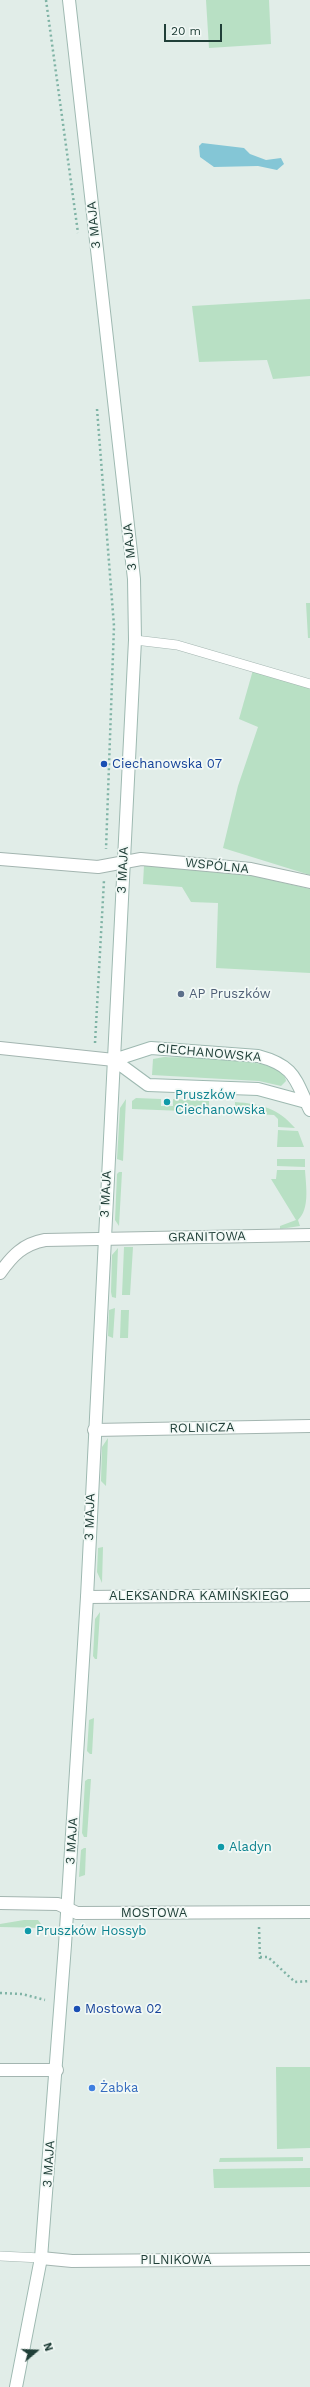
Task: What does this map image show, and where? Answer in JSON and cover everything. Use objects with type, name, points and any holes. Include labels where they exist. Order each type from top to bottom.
[{"type":"street","name":"3 MAJA","points":[[16,2387],[41,2258],[57,2070],[68,1909],[87,1597],[94,1430],[135,640],[134,579],[69,0]]},
{"type":"street","name":"WSPÓLNA","points":[[0,859],[98,867],[141,858],[251,869],[310,882]]},
{"type":"street","name":"CIECHANOWSKA","points":[[0,1048],[114,1060],[151,1048],[258,1056],[270,1059],[295,1076],[309,1105]]},
{"type":"street","name":"CIECHANOWSKA","points":[[114,1060],[148,1084],[258,1089],[309,1105]]},
{"type":"street","name":"GRANITOWA","points":[[0,1273],[24,1246],[37,1242],[104,1239],[310,1235]]},
{"type":"street","name":"ROLNICZA","points":[[94,1430],[310,1426]]},
{"type":"street","name":"ALEKSANDRA KAMIŃSKIEGO","points":[[87,1597],[310,1595]]},
{"type":"street","name":"MOSTOWA","points":[[0,1903],[58,1904],[77,1914],[310,1912]]},
{"type":"street","points":[[0,2070],[57,2070]]},
{"type":"street","name":"PILNIKOWA","points":[[41,2258],[72,2261],[310,2259]]},
{"type":"lane","points":[[135,640],[177,645],[310,684]]},
{"type":"lane","points":[[0,2256],[41,2258]]},
{"type":"path","points":[[46,0],[79,241]]},
{"type":"path","points":[[97,408],[114,626],[106,851]]},
{"type":"path","points":[[95,1058],[104,877]]},
{"type":"path","points":[[259,1925],[260,1958],[268,1956],[295,1982],[310,1981]]},
{"type":"path","points":[[0,1993],[22,1994],[45,2000]]},
{"type":"green space","points":[[206,0],[269,0],[271,44],[209,48]]},
{"type":"green space","points":[[310,299],[310,376],[273,379],[267,360],[199,362],[192,306]]},
{"type":"green space","points":[[306,603],[310,603],[310,638],[308,638]]},
{"type":"green space","points":[[253,670],[310,688],[310,875],[223,848],[238,786],[258,727],[239,719]]},
{"type":"green space","points":[[144,865],[254,876],[310,889],[310,973],[216,968],[218,903],[191,902],[182,887],[143,884]]},
{"type":"green space","points":[[164,1057],[211,1058],[252,1062],[270,1066],[282,1073],[286,1081],[281,1086],[259,1081],[152,1075],[153,1059]]},
{"type":"green space","points":[[136,1098],[161,1099],[161,1106],[173,1106],[173,1099],[209,1101],[209,1112],[132,1109],[132,1101]]},
{"type":"green space","points":[[126,1099],[123,1161],[117,1159],[120,1108]]},
{"type":"green space","points":[[235,1102],[253,1104],[268,1108],[289,1121],[295,1128],[278,1127],[278,1119],[274,1115],[235,1113]]},
{"type":"green space","points":[[278,1130],[298,1131],[304,1147],[277,1147]]},
{"type":"green space","points":[[277,1159],[305,1159],[305,1167],[277,1166]]},
{"type":"green space","points":[[277,1170],[305,1170],[306,1204],[302,1215],[298,1220],[300,1226],[280,1229],[280,1226],[296,1220],[271,1179],[276,1179]]},
{"type":"green space","points":[[122,1172],[119,1226],[115,1220],[117,1174]]},
{"type":"green space","points":[[124,1247],[133,1247],[130,1295],[122,1295]]},
{"type":"green space","points":[[118,1248],[116,1298],[112,1297],[111,1292],[112,1255]]},
{"type":"green space","points":[[115,1308],[113,1338],[108,1336],[109,1310]]},
{"type":"green space","points":[[121,1310],[129,1310],[128,1338],[120,1338]]},
{"type":"green space","points":[[108,1438],[106,1486],[101,1481],[102,1447]]},
{"type":"green space","points":[[103,1547],[102,1583],[97,1572],[98,1548]]},
{"type":"green space","points":[[100,1612],[97,1659],[95,1659],[93,1656],[95,1619]]},
{"type":"green space","points":[[94,1718],[92,1754],[90,1754],[87,1751],[89,1720]]},
{"type":"green space","points":[[91,1779],[87,1837],[84,1837],[82,1833],[85,1781]]},
{"type":"green space","points":[[86,1848],[85,1875],[79,1877],[81,1850]]},
{"type":"green space","points":[[24,1920],[38,1920],[44,1928],[0,1927],[0,1924]]},
{"type":"green space","points":[[276,2067],[310,2067],[310,2148],[277,2149]]},
{"type":"green space","points":[[303,2157],[303,2161],[219,2162],[220,2158]]},
{"type":"green space","points":[[310,2168],[310,2187],[214,2188],[213,2169]]},
{"type":"water","points":[[202,143],[244,148],[250,154],[266,160],[281,158],[284,164],[277,170],[258,166],[214,167],[200,157],[199,146]]},
{"type":"place","name":"Ciechanowska 07","points":[[104,764]]},
{"type":"place","name":"AP Pruszków","points":[[181,994]]},
{"type":"place","name":"Pruszków Ciechanowska","points":[[167,1102]]},
{"type":"place","name":"Aladyn","points":[[221,1847]]},
{"type":"place","name":"Pruszków Hossyb","points":[[28,1931]]},
{"type":"place","name":"Mostowa 02","points":[[77,2009]]},
{"type":"place","name":"Żabka","points":[[92,2088]]}]
